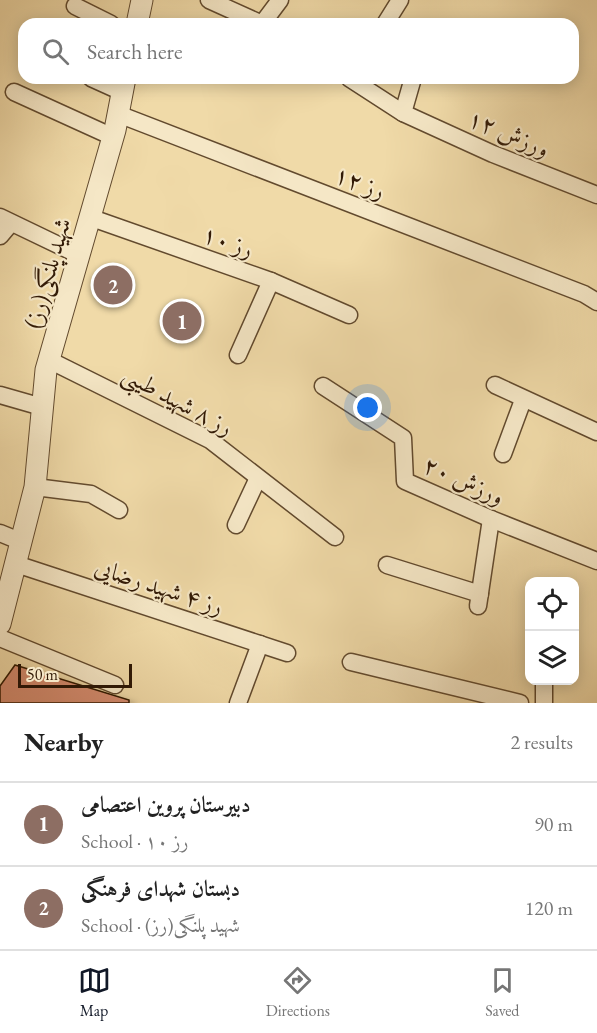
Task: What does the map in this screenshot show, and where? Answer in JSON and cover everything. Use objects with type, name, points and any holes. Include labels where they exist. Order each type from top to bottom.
[{"type":"street","points":[[138,18],[142,0]]},
{"type":"street","points":[[209,0],[249,18]]},
{"type":"street","points":[[266,18],[280,0]]},
{"type":"street","points":[[389,18],[400,0]]},
{"type":"street","points":[[75,6],[99,18]]},
{"type":"street","name":"ورزش ۱۲","points":[[360,84],[403,113],[493,154],[597,195]]},
{"type":"street","points":[[403,113],[411,84]]},
{"type":"street","name":"شهید پلنگی(رز)","points":[[0,624],[35,488],[48,360],[113,137],[124,85]]},
{"type":"street","points":[[14,92],[113,137]]},
{"type":"street","name":"رز ۱۲","points":[[118,114],[590,298]]},
{"type":"street","name":"رز ۱۰","points":[[89,217],[271,281],[349,315]]},
{"type":"street","points":[[0,236],[6,220],[79,255]]},
{"type":"street","points":[[238,355],[271,281]]},
{"type":"street","name":"رز ۸ شهید طیبی","points":[[48,360],[210,440],[335,537]]},
{"type":"street","points":[[495,385],[523,400],[597,432]]},
{"type":"street","name":"ورزش ۲۰","points":[[322,387],[404,438],[405,481],[491,519],[597,561]]},
{"type":"street","points":[[0,394],[42,407]]},
{"type":"street","points":[[503,454],[523,400]]},
{"type":"street","points":[[236,525],[258,478]]},
{"type":"street","points":[[35,488],[91,494],[119,510]]},
{"type":"street","points":[[387,565],[479,600],[491,519]]},
{"type":"street","points":[[0,533],[22,542]]},
{"type":"street","name":"رز ۴ شهید رضایی","points":[[16,564],[286,653]]},
{"type":"street","points":[[0,638],[115,685]]},
{"type":"street","points":[[238,703],[260,644]]},
{"type":"street","points":[[351,662],[520,703]]},
{"type":"street","points":[[544,685],[544,703]]},
{"type":"building","points":[[15,665],[129,700],[129,703],[0,703],[0,686]]},
{"type":"place","name":"دبستان شهدای فرهنگی","points":[[113,285]]},
{"type":"place","name":"دبیرستان پروین اعتصامی","points":[[182,321]]}]
